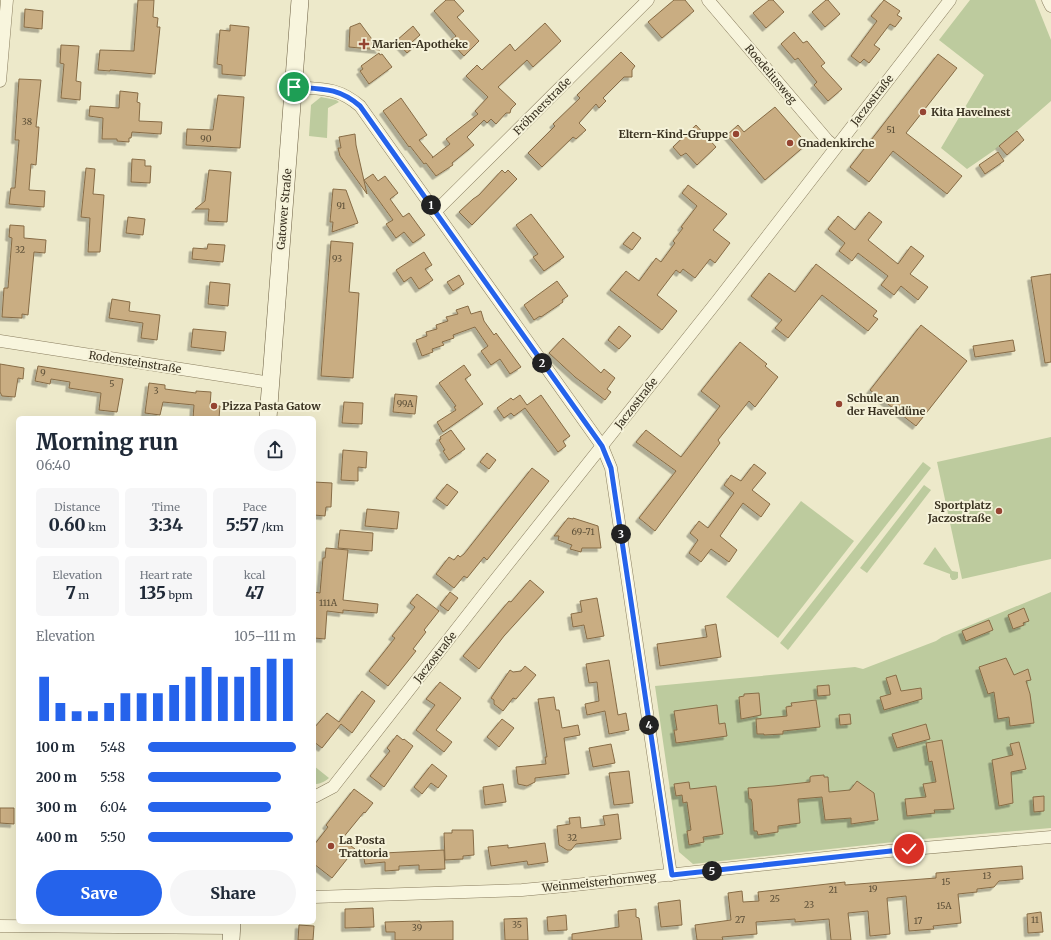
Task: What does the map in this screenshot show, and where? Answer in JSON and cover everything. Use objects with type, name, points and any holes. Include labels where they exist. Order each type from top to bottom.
[{"type":"main road","name":"Gatower Straße","points":[[268,416],[300,0]]},
{"type":"street","points":[[0,81],[7,0]]},
{"type":"street","name":"Fröhnerstraße","points":[[435,212],[648,0]]},
{"type":"street","name":"Roedeliusweg","points":[[708,0],[827,140],[835,147]]},
{"type":"street","name":"Jaczostraße","points":[[316,796],[333,787],[718,300],[950,0]]},
{"type":"street","points":[[1048,0],[1051,6]]},
{"type":"street","points":[[294,87],[332,90],[345,94],[360,106],[602,446],[611,468],[672,875]]},
{"type":"street","name":"Rodensteinstraße","points":[[0,341],[271,383]]},
{"type":"street","name":"Weinmeisterhornweg","points":[[316,897],[522,890],[889,851],[1051,837]]},
{"type":"street","points":[[0,926],[232,930]]},
{"type":"green space","points":[[970,0],[1035,0],[1051,40],[1051,101],[996,149],[967,169],[941,148],[984,75],[939,40]]},
{"type":"green space","points":[[321,97],[339,102],[328,108],[327,138],[309,136],[311,105]]},
{"type":"green space","name":"Sportplatz Jaczostraße","points":[[1051,437],[1051,559],[962,579],[937,462]]},
{"type":"green space","points":[[923,462],[931,468],[788,650],[780,643]]},
{"type":"green space","points":[[924,485],[931,490],[867,573],[860,568]]},
{"type":"green space","points":[[801,501],[854,541],[778,638],[726,597]]},
{"type":"green space","points":[[935,547],[952,571],[958,572],[958,578],[952,580],[950,574],[923,564]]},
{"type":"green space","points":[[1051,592],[1051,828],[912,840],[693,864],[679,852],[655,686],[855,667],[863,669],[936,641],[942,637]]},
{"type":"green space","points":[[316,768],[329,778],[316,784]]},
{"type":"building","points":[[138,0],[154,0],[153,17],[158,18],[157,27],[160,27],[155,74],[98,70],[100,50],[134,51]]},
{"type":"building","points":[[446,0],[454,0],[464,11],[457,17],[479,41],[464,56],[450,41],[456,36],[434,11]]},
{"type":"building","points":[[674,0],[685,0],[694,11],[662,38],[648,22]]},
{"type":"building","points":[[769,0],[773,0],[784,12],[766,28],[753,13]]},
{"type":"building","points":[[828,0],[840,14],[825,27],[812,12]]},
{"type":"building","points":[[884,0],[900,11],[897,15],[902,18],[895,27],[890,24],[874,45],[880,49],[869,63],[864,59],[860,63],[851,56],[877,21],[871,16]]},
{"type":"building","points":[[25,9],[43,11],[42,29],[24,27]]},
{"type":"building","points":[[360,23],[380,50],[349,47],[350,27]]},
{"type":"building","points":[[545,23],[561,41],[533,67],[527,60],[498,87],[516,104],[511,109],[510,113],[506,113],[496,124],[491,119],[487,123],[484,120],[467,137],[474,145],[452,163],[453,165],[436,176],[426,163],[424,164],[410,146],[409,147],[383,111],[401,98],[427,135],[419,140],[433,157],[432,158],[450,144],[446,139],[478,114],[475,111],[488,97],[466,76],[477,65],[482,70],[510,44],[515,51]]},
{"type":"building","points":[[230,25],[249,27],[245,76],[222,74],[222,65],[217,64],[220,30],[230,31]]},
{"type":"building","points":[[413,26],[420,35],[412,42],[415,46],[407,53],[396,41]]},
{"type":"building","points":[[794,32],[803,43],[807,41],[825,63],[821,66],[842,89],[828,101],[814,85],[817,82],[798,58],[795,60],[781,44]]},
{"type":"building","points":[[61,45],[79,46],[76,81],[81,82],[80,100],[61,98],[64,64],[60,63]]},
{"type":"building","points":[[621,52],[635,66],[632,70],[632,77],[624,77],[603,98],[606,101],[599,108],[596,104],[579,123],[586,130],[576,139],[573,137],[542,167],[528,153],[555,126],[553,124],[580,98],[577,95]]},
{"type":"building","points":[[379,53],[380,55],[382,54],[392,67],[369,84],[360,71],[363,69],[361,66]]},
{"type":"building","points":[[938,54],[957,68],[906,133],[962,176],[947,194],[893,151],[869,182],[850,167]]},
{"type":"building","points":[[19,79],[41,80],[36,127],[39,127],[36,165],[31,164],[29,190],[45,191],[44,207],[9,204],[11,188],[15,188],[19,140],[15,140]]},
{"type":"building","points":[[120,91],[138,93],[137,102],[140,103],[139,121],[162,122],[161,134],[132,132],[129,142],[117,141],[117,139],[102,139],[103,118],[89,116],[90,106],[119,108]]},
{"type":"building","points":[[218,95],[244,97],[240,148],[186,145],[187,129],[213,130]]},
{"type":"building","points":[[775,107],[807,144],[765,180],[727,135],[738,125],[744,132]]},
{"type":"building","points":[[696,125],[716,147],[697,165],[686,153],[681,156],[673,147]]},
{"type":"building","points":[[1017,131],[1024,140],[1007,155],[999,146]]},
{"type":"building","points":[[355,134],[367,194],[340,156],[338,148],[341,148],[339,137]]},
{"type":"building","points":[[998,152],[1004,161],[985,174],[979,165]]},
{"type":"building","points":[[132,159],[145,160],[145,166],[151,166],[150,183],[131,182]]},
{"type":"building","points":[[86,168],[95,169],[93,194],[104,195],[100,252],[88,252],[90,218],[81,217]]},
{"type":"building","points":[[209,170],[231,172],[227,222],[208,221],[209,209],[195,209],[205,201]]},
{"type":"building","points":[[502,170],[505,173],[508,170],[517,179],[472,225],[459,212],[479,195]]},
{"type":"building","points":[[373,174],[378,181],[385,176],[398,193],[390,199],[403,217],[409,213],[425,235],[413,243],[404,232],[396,238],[386,224],[393,220],[364,180]]},
{"type":"building","points":[[688,185],[727,214],[713,230],[730,243],[715,263],[710,259],[695,278],[683,269],[680,273],[676,270],[657,295],[677,311],[662,330],[610,290],[626,271],[639,281],[656,258],[661,262],[675,243],[673,241],[683,228],[681,227],[697,206],[682,193]]},
{"type":"building","points":[[333,189],[346,190],[358,223],[332,232],[333,222],[330,222]]},
{"type":"building","points":[[869,212],[882,222],[868,240],[898,264],[911,246],[924,256],[910,274],[928,287],[918,300],[901,286],[894,295],[881,285],[888,276],[858,253],[852,261],[839,251],[845,243],[828,229],[838,216],[855,230]]},
{"type":"building","points":[[531,214],[564,257],[544,271],[533,257],[538,254],[516,225]]},
{"type":"building","points":[[128,217],[145,219],[143,235],[126,233]]},
{"type":"building","points":[[10,225],[24,226],[24,238],[46,240],[45,253],[34,252],[28,315],[22,314],[22,318],[2,317],[4,288],[8,288],[12,238],[9,237]]},
{"type":"building","points":[[633,232],[641,238],[632,250],[623,244]]},
{"type":"building","points":[[331,241],[353,243],[349,292],[359,293],[353,378],[321,376]]},
{"type":"building","points":[[208,244],[225,245],[223,262],[192,259],[193,248],[207,249]]},
{"type":"building","points":[[424,252],[432,265],[425,269],[433,280],[419,289],[411,277],[404,282],[396,270]]},
{"type":"building","points":[[816,264],[877,311],[873,316],[878,319],[868,331],[822,295],[788,338],[775,328],[782,320],[751,296],[769,273],[795,292]]},
{"type":"building","points":[[1051,274],[1051,362],[1045,363],[1031,277]]},
{"type":"building","points":[[459,275],[464,284],[453,291],[447,282]]},
{"type":"building","points":[[557,281],[568,296],[562,300],[563,302],[534,320],[524,305]]},
{"type":"building","points":[[210,282],[230,284],[228,306],[208,304]]},
{"type":"building","points":[[112,299],[130,302],[129,311],[160,315],[157,340],[141,338],[143,323],[109,318]]},
{"type":"building","points":[[468,306],[471,314],[481,311],[484,321],[494,335],[496,333],[521,367],[510,374],[500,359],[491,365],[481,351],[488,346],[475,327],[453,335],[454,338],[442,342],[444,345],[432,349],[433,352],[422,356],[416,340],[427,336],[426,332],[437,329],[436,325],[448,321],[446,317],[458,314],[456,310]]},
{"type":"building","points":[[921,325],[967,361],[916,426],[870,390]]},
{"type":"building","points":[[619,326],[631,336],[619,349],[608,340]]},
{"type":"building","points":[[193,329],[226,332],[224,351],[191,347]]},
{"type":"building","points":[[563,338],[601,373],[604,369],[615,378],[607,389],[611,392],[605,400],[575,377],[549,353]]},
{"type":"building","points":[[1013,340],[1015,351],[975,357],[973,346]]},
{"type":"building","points":[[740,342],[767,364],[765,366],[778,377],[755,407],[749,401],[718,440],[720,443],[655,531],[639,518],[676,471],[636,442],[646,430],[681,457],[720,406],[701,391]]},
{"type":"building","points":[[0,364],[24,368],[23,379],[18,378],[15,397],[2,396],[0,392]]},
{"type":"building","points":[[464,365],[471,375],[465,379],[483,404],[443,432],[437,422],[456,410],[454,407],[456,406],[439,383]]},
{"type":"building","points":[[38,366],[123,379],[117,412],[99,410],[101,393],[69,388],[70,382],[51,379],[50,384],[35,381]]},
{"type":"building","points":[[149,383],[165,385],[165,389],[196,393],[196,391],[211,392],[210,406],[220,406],[219,416],[193,416],[194,405],[163,402],[160,415],[145,413]]},
{"type":"building","points":[[395,394],[417,396],[415,414],[393,412]]},
{"type":"building","points":[[520,395],[527,405],[541,395],[570,436],[563,441],[566,446],[558,452],[525,408],[514,416],[511,413],[504,418],[497,408],[511,398],[513,400]]},
{"type":"building","points":[[344,402],[363,403],[362,424],[342,423]]},
{"type":"building","points":[[451,430],[465,449],[449,460],[443,451],[445,450],[439,440],[441,439],[440,437]]},
{"type":"building","points":[[343,450],[367,452],[366,468],[358,467],[358,481],[341,480]]},
{"type":"building","points":[[487,453],[496,460],[489,469],[480,462]]},
{"type":"building","points":[[754,464],[766,473],[752,490],[770,504],[761,517],[743,503],[720,536],[737,550],[729,562],[711,549],[701,562],[689,553],[698,540],[690,533],[699,521],[708,528],[734,493],[724,485],[731,475],[741,481]]},
{"type":"building","points":[[532,468],[549,481],[487,560],[484,557],[467,578],[464,576],[454,588],[436,574],[449,557],[454,560],[458,555],[460,557],[464,554]]},
{"type":"building","points":[[316,482],[332,483],[331,507],[326,507],[325,516],[316,515]]},
{"type":"building","points":[[447,484],[458,492],[447,506],[436,498]]},
{"type":"building","points":[[367,509],[399,512],[397,529],[365,526]]},
{"type":"building","points":[[568,518],[573,518],[598,526],[601,548],[582,548],[581,552],[570,549],[572,545],[558,540],[559,536],[554,536]]},
{"type":"building","points":[[340,530],[373,533],[372,551],[338,548]]},
{"type":"building","points":[[326,548],[348,550],[343,600],[378,604],[377,613],[343,610],[343,613],[327,611],[325,639],[316,638],[316,592],[320,593],[323,558],[325,558]]},
{"type":"building","points":[[530,580],[544,592],[504,636],[479,669],[463,656],[509,601],[511,602]]},
{"type":"building","points":[[450,592],[458,598],[448,611],[440,605]]},
{"type":"building","points":[[417,594],[439,611],[424,630],[426,632],[413,649],[416,651],[388,686],[369,671],[395,638],[392,636],[415,607],[410,603]]},
{"type":"building","points":[[597,598],[604,636],[587,639],[584,625],[573,627],[571,614],[582,612],[580,601]]},
{"type":"building","points":[[1024,608],[1029,621],[1023,623],[1024,625],[1013,629],[1008,615]]},
{"type":"building","points":[[989,620],[993,630],[966,641],[962,631]]},
{"type":"building","points":[[716,624],[721,657],[660,666],[657,644],[707,637],[705,626]]},
{"type":"building","points":[[1006,658],[1014,675],[1028,669],[1031,680],[1026,681],[1030,694],[1034,723],[1010,726],[1009,717],[998,719],[994,692],[988,694],[979,667]]},
{"type":"building","points":[[609,660],[618,715],[626,713],[629,730],[609,734],[605,711],[587,715],[585,704],[599,701],[597,682],[589,683],[586,664]]},
{"type":"building","points":[[525,666],[536,675],[516,699],[513,698],[503,711],[494,704],[494,700],[491,698],[510,670],[513,672],[521,671]]},
{"type":"building","points":[[896,675],[901,691],[921,688],[922,699],[884,710],[880,697],[891,694],[886,678]]},
{"type":"building","points":[[440,682],[461,698],[436,730],[452,742],[444,752],[416,730],[435,705],[426,699]]},
{"type":"building","points":[[829,685],[830,695],[818,696],[817,686]]},
{"type":"building","points":[[362,691],[375,701],[352,733],[341,724],[322,748],[316,744],[316,726],[327,713],[339,722]]},
{"type":"building","points":[[759,693],[761,715],[741,719],[739,697],[744,696],[744,694]]},
{"type":"building","points":[[554,697],[556,710],[559,710],[562,728],[578,725],[580,735],[564,738],[569,774],[535,778],[535,782],[527,786],[518,784],[516,767],[546,764],[545,757],[547,757],[538,699]]},
{"type":"building","points":[[816,700],[820,727],[783,731],[783,734],[757,734],[756,719],[787,716],[786,707],[792,706],[791,703]]},
{"type":"building","points":[[717,705],[719,724],[725,723],[727,736],[676,743],[674,730],[677,730],[674,711]]},
{"type":"building","points":[[850,714],[851,724],[840,725],[839,715]]},
{"type":"building","points":[[502,719],[514,728],[499,747],[487,737]]},
{"type":"building","points":[[926,724],[930,739],[897,748],[892,734]]},
{"type":"building","points":[[397,735],[413,746],[384,787],[370,776],[390,751],[387,748]]},
{"type":"building","points":[[942,740],[954,809],[934,810],[935,813],[907,816],[905,799],[926,797],[923,784],[936,782],[932,761],[929,762],[926,743]]},
{"type":"building","points":[[1019,742],[1026,769],[1011,772],[1013,803],[999,806],[992,760],[1013,755],[1010,744]]},
{"type":"building","points":[[611,744],[615,763],[593,767],[589,748]]},
{"type":"building","points":[[432,764],[447,776],[438,788],[431,783],[422,794],[414,787]]},
{"type":"building","points":[[629,771],[633,803],[614,805],[609,773]]},
{"type":"building","points":[[824,775],[824,777],[828,777],[829,792],[850,790],[857,781],[874,793],[878,820],[851,824],[851,818],[825,820],[822,797],[798,799],[800,823],[778,826],[778,832],[758,835],[757,831],[754,831],[752,802],[751,799],[749,799],[748,788],[810,782],[810,777],[812,776]]},
{"type":"building","points":[[689,782],[690,789],[716,786],[723,834],[703,837],[704,842],[689,845],[687,831],[691,830],[687,802],[683,803],[682,795],[676,796],[674,784]]},
{"type":"building","points":[[503,784],[506,802],[485,805],[483,787]]},
{"type":"building","points":[[354,789],[373,803],[342,839],[355,849],[332,878],[316,866],[316,842],[328,827],[326,825]]},
{"type":"building","points":[[1044,796],[1044,811],[1034,812],[1033,797]]},
{"type":"building","points":[[0,808],[14,808],[14,824],[0,823]]},
{"type":"building","points":[[618,814],[621,839],[576,844],[571,850],[567,850],[559,845],[557,826],[570,824],[569,818],[580,817],[581,828],[605,825],[603,816]]},
{"type":"building","points":[[452,830],[473,830],[474,855],[463,856],[463,859],[445,860],[444,833],[452,833]]},
{"type":"building","points":[[545,843],[548,862],[528,865],[527,861],[491,866],[488,847],[508,845],[508,848]]},
{"type":"building","points":[[444,850],[445,869],[419,870],[419,865],[399,866],[399,870],[385,871],[385,862],[365,864],[363,854]]},
{"type":"building","points":[[1022,866],[1023,879],[999,881],[994,887],[977,889],[977,892],[958,894],[961,923],[933,926],[934,929],[909,931],[906,896],[887,898],[890,934],[870,936],[868,911],[848,913],[851,940],[831,940],[829,919],[795,922],[795,919],[756,922],[757,934],[722,937],[723,940],[697,940],[695,925],[731,920],[728,893],[742,891],[743,902],[759,901],[758,892],[845,882],[845,885],[936,878],[936,873]]},
{"type":"building","points":[[680,900],[682,925],[661,927],[658,903]]},
{"type":"building","points":[[373,908],[374,927],[345,928],[345,909]]},
{"type":"building","points":[[636,909],[636,917],[639,918],[642,940],[572,940],[572,934],[619,927],[618,911]]},
{"type":"building","points":[[1041,912],[1043,932],[1028,933],[1027,914]]},
{"type":"building","points":[[566,915],[567,930],[548,931],[547,917]]},
{"type":"building","points":[[527,918],[528,940],[505,940],[504,919]]},
{"type":"building","points":[[453,921],[453,940],[395,940],[395,932],[386,932],[385,922]]},
{"type":"building","points":[[299,925],[314,926],[313,940],[298,940]]},
{"type":"place","name":"Marien-Apotheke","points":[[364,44]]},
{"type":"place","name":"Kita Havelnest","points":[[923,112]]},
{"type":"place","name":"Eltern-Kind-Gruppe","points":[[736,134]]},
{"type":"place","name":"Gnadenkirche","points":[[790,143]]},
{"type":"place","name":"Schule an der Haveldüne","points":[[839,404]]},
{"type":"place","name":"Pizza Pasta Gatow","points":[[214,406]]},
{"type":"place","name":"Sportplatz Jaczostraße","points":[[999,511]]},
{"type":"place","name":"La Posta Trattoria","points":[[331,846]]},
{"type":"route","points":[[294,87],[332,90],[345,94],[360,106],[602,446],[611,468],[672,875],[909,849]]}]
